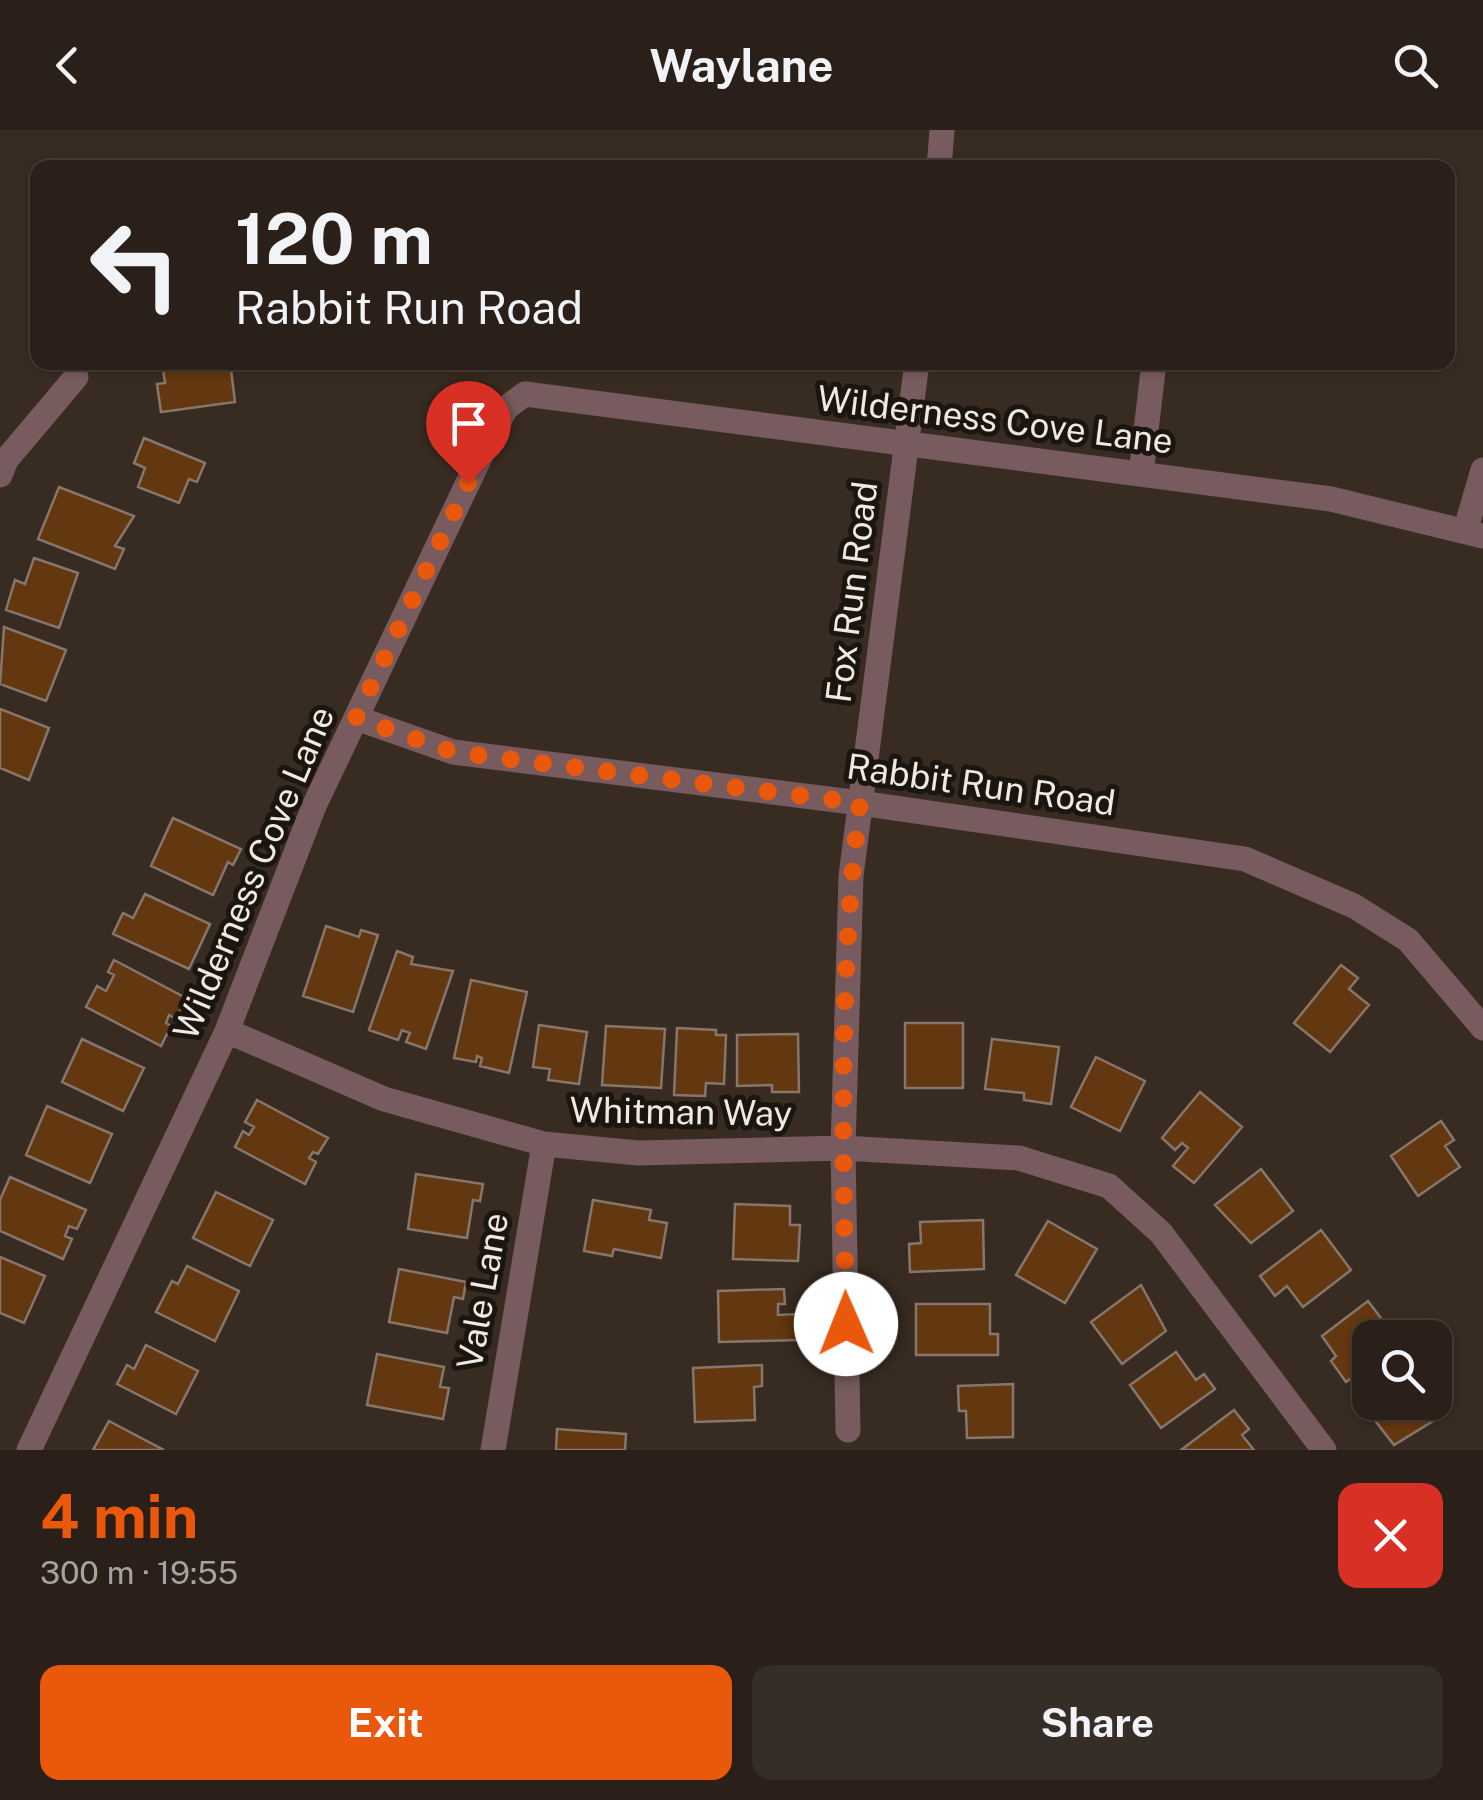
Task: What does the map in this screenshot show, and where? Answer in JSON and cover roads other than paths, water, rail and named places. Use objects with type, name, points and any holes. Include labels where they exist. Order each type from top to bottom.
[{"type":"street","points":[[940,160],[942,130]]},
{"type":"street","name":"Fox Run Road","points":[[848,1430],[844,1148],[851,876],[916,370]]},
{"type":"street","points":[[1141,474],[1153,370]]},
{"type":"street","points":[[0,475],[6,460],[76,377]]},
{"type":"street","name":"Wilderness Cove Lane","points":[[29,1450],[227,1031],[314,806],[484,449],[506,408],[525,394],[1331,499],[1474,532]]},
{"type":"street","points":[[1474,532],[1483,470]]},
{"type":"street","name":"Rabbit Run Road","points":[[356,718],[453,752],[860,803],[1246,859],[1354,906],[1408,940],[1483,1028]]},
{"type":"street","name":"Whitman Way","points":[[227,1031],[384,1099],[544,1144],[638,1153],[844,1148],[1019,1158],[1109,1186],[1160,1233],[1324,1450]]},
{"type":"street","name":"Vale Lane","points":[[493,1450],[544,1144]]}]
